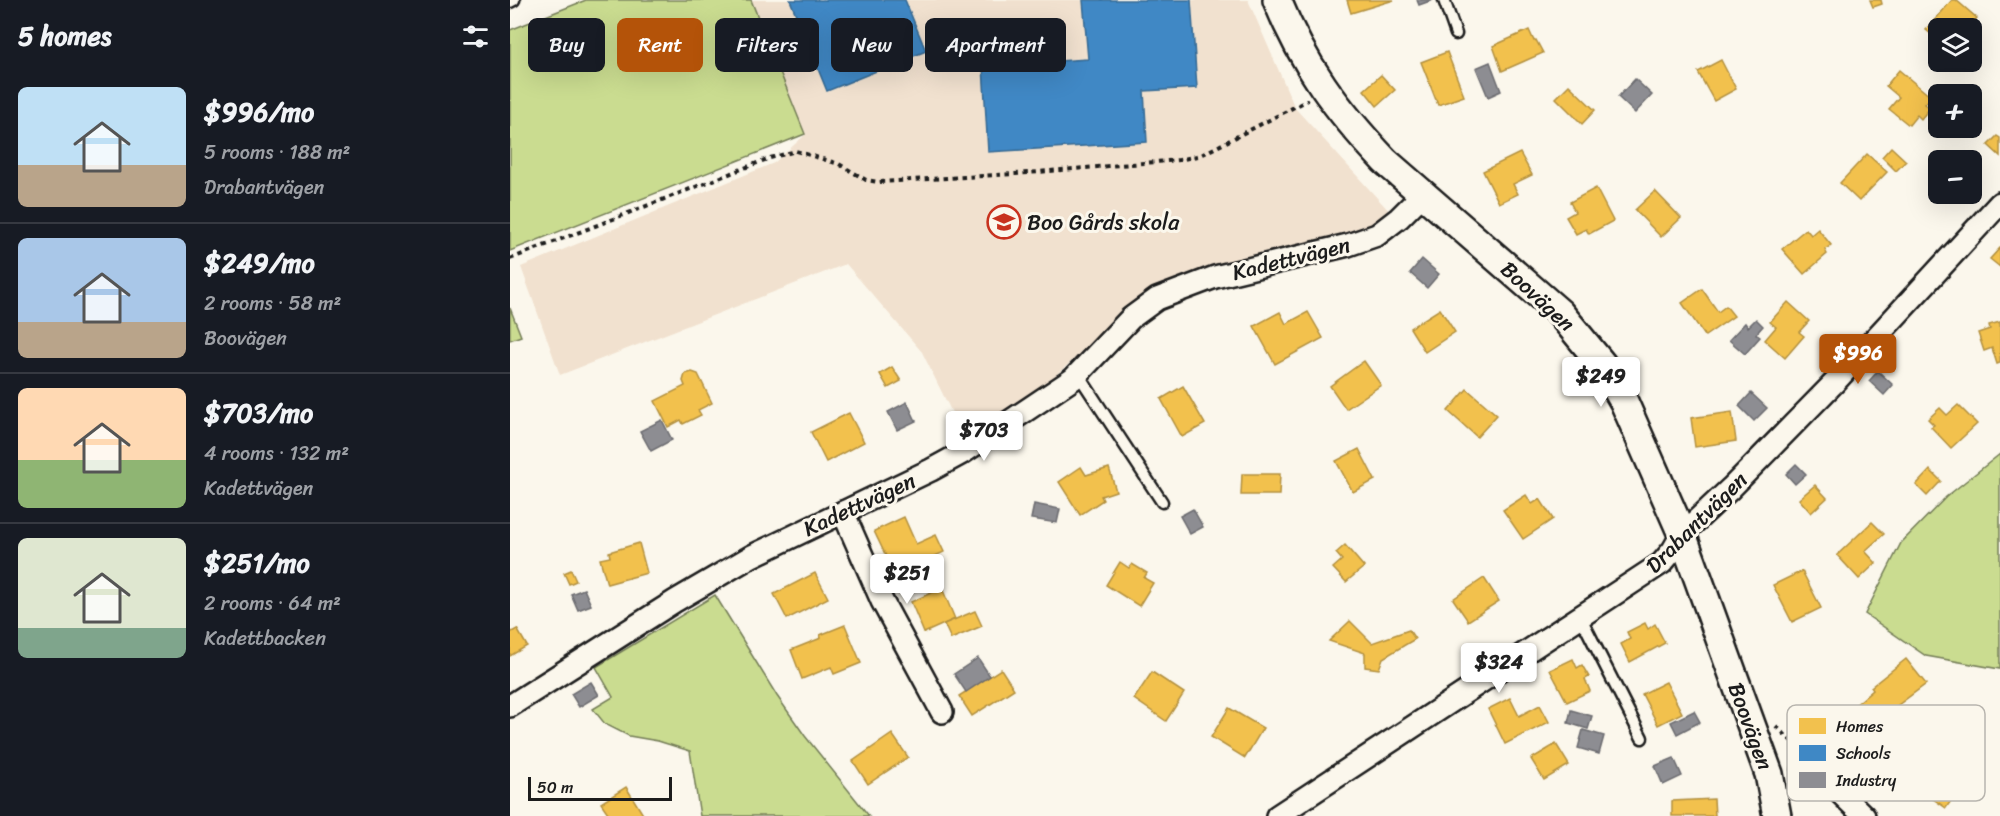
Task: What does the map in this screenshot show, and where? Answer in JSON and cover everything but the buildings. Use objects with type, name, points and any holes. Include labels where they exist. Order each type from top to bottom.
[{"type":"street","name":"Boovägen","points":[[1277,0],[1305,59],[1336,106],[1385,161],[1560,313],[1584,339],[1602,364],[1624,402],[1682,534],[1769,774],[1777,816]]},
{"type":"street","name":"Kadettvägen","points":[[510,706],[675,601],[760,552],[964,452],[1078,374],[1131,318],[1157,299],[1215,277],[1348,245],[1377,235],[1399,218],[1424,193]]},
{"type":"street","name":"Drabantvägen","points":[[1277,816],[1662,563],[1674,549],[1682,534],[1731,488],[1835,382],[2000,203]]},
{"type":"street","points":[[843,512],[882,601],[942,712]]},
{"type":"street","points":[[1848,801],[1864,816]]},
{"type":"lane","points":[[510,2],[514,0]]},
{"type":"lane","points":[[1444,0],[1456,34]]},
{"type":"lane","points":[[1078,374],[1162,502]]},
{"type":"lane","points":[[1581,618],[1642,738]]},
{"type":"path","points":[[510,259],[770,158],[796,151],[839,164],[866,180],[879,182],[1015,174],[1179,160],[1201,155],[1234,136],[1311,99]]},
{"type":"shaded area","name":"Boo Gårds skola","points":[[751,0],[1248,0],[1295,108],[1390,212],[1368,233],[1173,281],[1127,313],[1026,401],[963,435],[922,352],[846,264],[560,375],[521,267],[774,163],[805,135],[780,72],[819,72],[819,18],[758,18]]},
{"type":"green space","points":[[586,0],[751,0],[758,18],[715,18],[715,72],[780,72],[805,134],[510,251],[510,30],[528,23],[528,72],[605,72],[605,18],[540,18]]},
{"type":"green space","points":[[510,308],[521,336],[510,340]]},
{"type":"green space","points":[[2000,454],[2000,669],[1926,656],[1865,614],[1901,543],[1946,497]]},
{"type":"green space","points":[[715,595],[777,696],[805,736],[869,816],[700,816],[690,751],[658,741],[629,736],[605,724],[593,709],[613,697],[596,667]]},
{"type":"place","name":"Boo Gårds skola","points":[[1004,222]]}]
